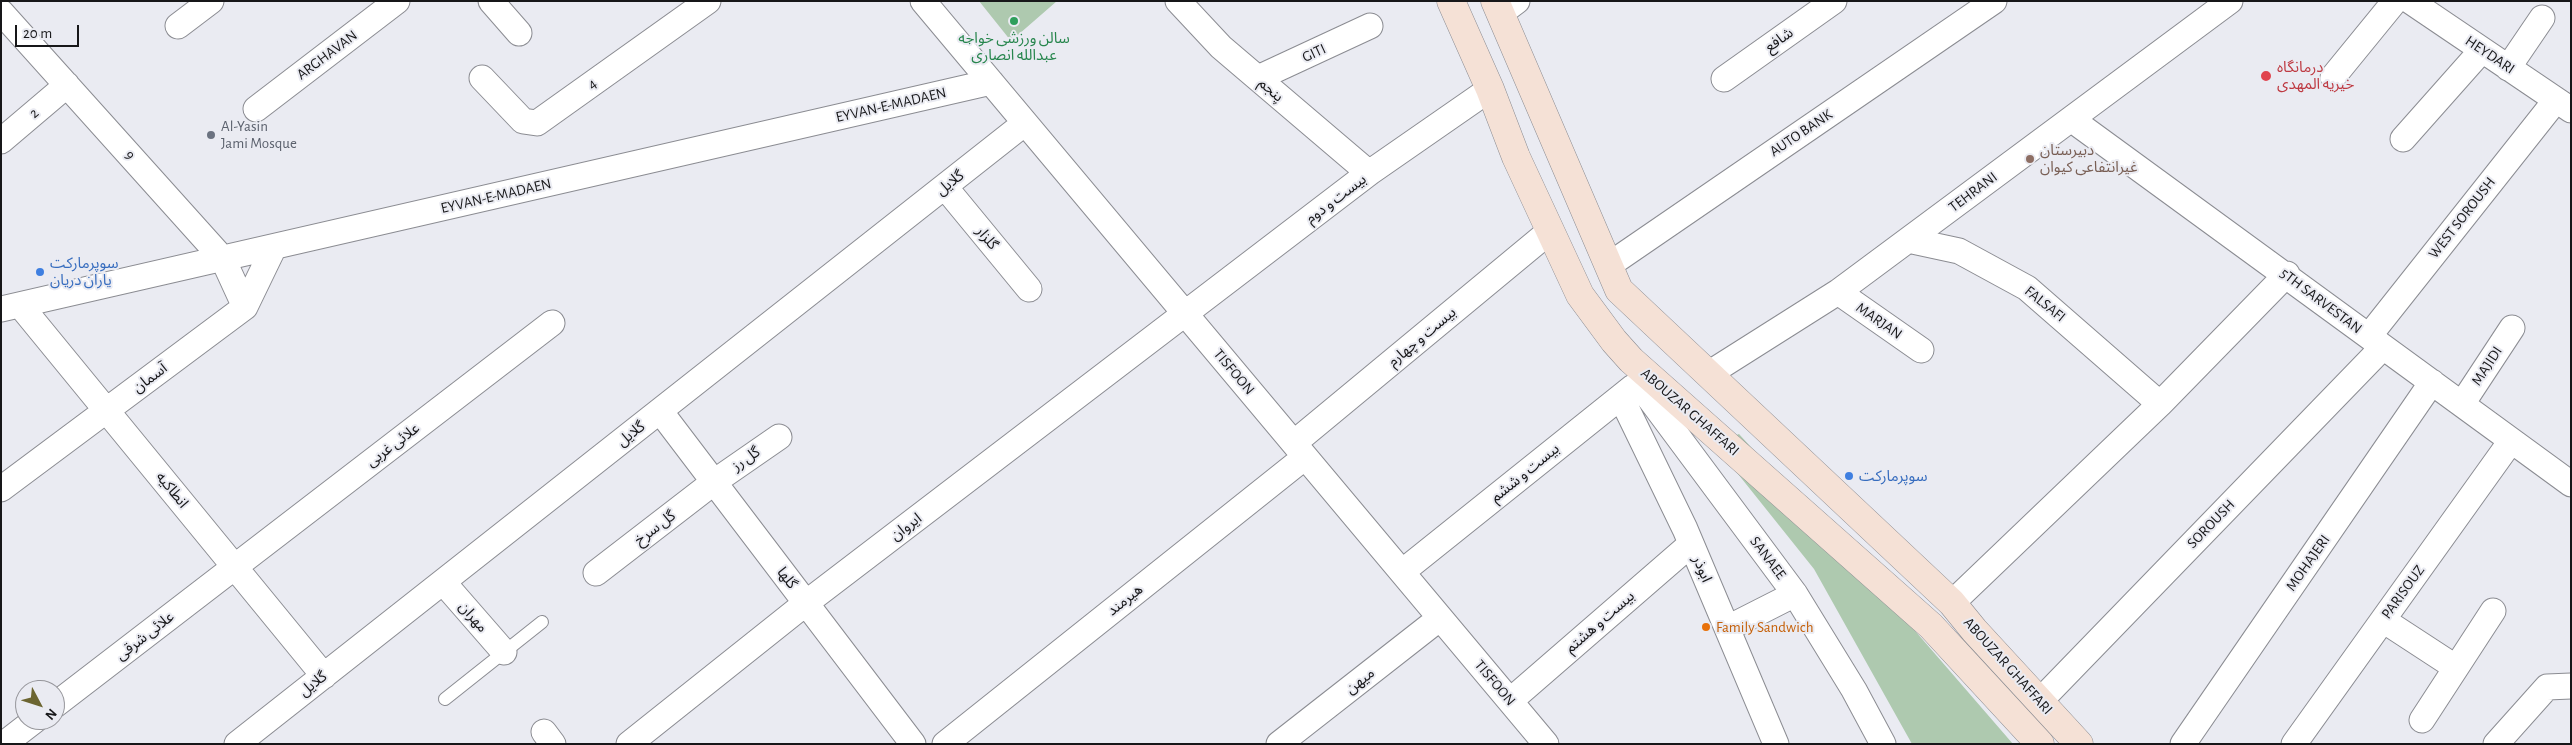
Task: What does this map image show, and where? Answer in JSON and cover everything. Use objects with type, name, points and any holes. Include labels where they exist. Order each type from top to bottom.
[{"type":"main road","name":"ABOUZAR GHAFFARI","points":[[1451,1],[1490,89],[1516,157],[1580,295],[1614,340],[1636,385],[1677,398],[1931,626],[2040,744]]},
{"type":"main road","name":"ABOUZAR GHAFFARI","points":[[1504,5],[1619,290],[1710,373],[1952,603],[1974,630],[2079,744]]},
{"type":"main road","points":[[1677,398],[1710,373]]},
{"type":"street","points":[[178,26],[211,1]]},
{"type":"street","name":"ARGHAVAN","points":[[256,109],[397,1]]},
{"type":"street","points":[[491,1],[518,33]]},
{"type":"street","name":"4","points":[[482,78],[523,122],[537,124],[708,1]]},
{"type":"street","name":"TISFOON","points":[[923,1],[1546,744]]},
{"type":"street","name":"پنجم","points":[[1178,1],[1221,47],[1370,173]]},
{"type":"street","name":"شافع","points":[[1724,79],[1834,1]]},
{"type":"street","name":"AUTO BANK","points":[[1609,265],[1994,1]]},
{"type":"street","name":"TEHRANI","points":[[1710,373],[1838,292],[2230,1]]},
{"type":"street","points":[[2332,77],[2395,1]]},
{"type":"street","name":"HEYDARI","points":[[2410,1],[2563,105]]},
{"type":"street","name":"9","points":[[1,12],[223,258],[244,307]]},
{"type":"street","points":[[2508,68],[2542,18]]},
{"type":"street","name":"GITI","points":[[1258,78],[1370,26]]},
{"type":"street","points":[[2403,139],[2482,50]]},
{"type":"street","name":"EYVAN-E-MADAEN","points":[[11,307],[991,82]]},
{"type":"street","name":"2","points":[[1,141],[67,85]]},
{"type":"street","name":"بیست و دوم","points":[[1185,314],[1370,173],[1490,89]]},
{"type":"street","name":"WEST SOROUSH","points":[[2376,341],[2563,105]]},
{"type":"street","name":"5TH SARVESTAN","points":[[2071,119],[2287,274],[2571,484]]},
{"type":"street","name":"گلایل","points":[[238,744],[1025,124]]},
{"type":"street","name":"گلزار","points":[[945,187],[1029,289]]},
{"type":"street","name":"بیست و چهارم","points":[[1300,450],[1550,230]]},
{"type":"street","name":"FALSAFI","points":[[1908,240],[1959,251],[2027,288],[2160,404]]},
{"type":"street","name":"آسمان","points":[[1,489],[244,307],[274,246]]},
{"type":"street","points":[[1952,603],[2160,404],[2287,274]]},
{"type":"street","name":"MARJAN","points":[[1838,292],[1921,350]]},
{"type":"street","name":"انطاکیه","points":[[11,307],[107,411],[324,676]]},
{"type":"street","name":"ایروان","points":[[629,744],[806,603],[1185,314]]},
{"type":"street","name":"علائی غربی","points":[[235,566],[552,323]]},
{"type":"street","name":"MAJIDI","points":[[2462,404],[2512,328]]},
{"type":"street","name":"SOROUSH","points":[[2040,701],[2376,341]]},
{"type":"street","name":"MOHAJERI","points":[[2183,744],[2432,382]]},
{"type":"street","name":"ابوذر","points":[[1636,385],[1691,544],[1776,744]]},
{"type":"street","name":"بیست و ششم","points":[[1402,572],[1636,385]]},
{"type":"street","name":"SANAEE","points":[[1636,385],[1795,594],[1854,690],[1883,744]]},
{"type":"street","name":"گلها","points":[[660,411],[913,744]]},
{"type":"street","name":"گل رز","points":[[714,482],[779,436]]},
{"type":"street","name":"PARISOUZ","points":[[2294,744],[2511,441]]},
{"type":"street","name":"هیرمند","points":[[945,744],[1300,450]]},
{"type":"street","name":"گل سرخ","points":[[596,573],[714,482]]},
{"type":"street","name":"بیست و هشتم","points":[[1510,701],[1691,544]]},
{"type":"street","name":"علائی شرقی","points":[[65,697],[235,566]]},
{"type":"street","name":"مهران","points":[[443,582],[504,652]]},
{"type":"street","points":[[1728,628],[1795,594]]},
{"type":"street","points":[[2422,720],[2493,611]]},
{"type":"street","name":"میهن","points":[[1279,744],[1440,618]]},
{"type":"street","points":[[2383,620],[2455,667]]},
{"type":"street","points":[[2496,744],[2547,687],[2571,686]]},
{"type":"street","points":[[4,744],[22,730]]},
{"type":"lane","points":[[445,699],[542,622]]},
{"type":"green space","name":"سالن ورزشی خواجه عبدالله انصاری","points":[[979,1],[1057,1],[1011,41]]},
{"type":"green space","points":[[1739,434],[1846,551],[2013,744],[1912,744],[1814,569],[1714,444]]},
{"type":"place","name":"سالن ورزشی خواجه عبدالله انصاری","points":[[1014,21]]},
{"type":"place","name":"درمانگاه خیریه المهدی","points":[[2266,76]]},
{"type":"place","name":"Al-Yasin Jami Mosque","points":[[211,135]]},
{"type":"place","name":"دبیرستان غیرانتفاعی کیوان","points":[[2030,159]]},
{"type":"place","name":"سوپرمارکت یاران دریان","points":[[40,272]]},
{"type":"place","name":"سوپرمارکت","points":[[1849,476]]},
{"type":"place","name":"Family Sandwich","points":[[1706,627]]}]
